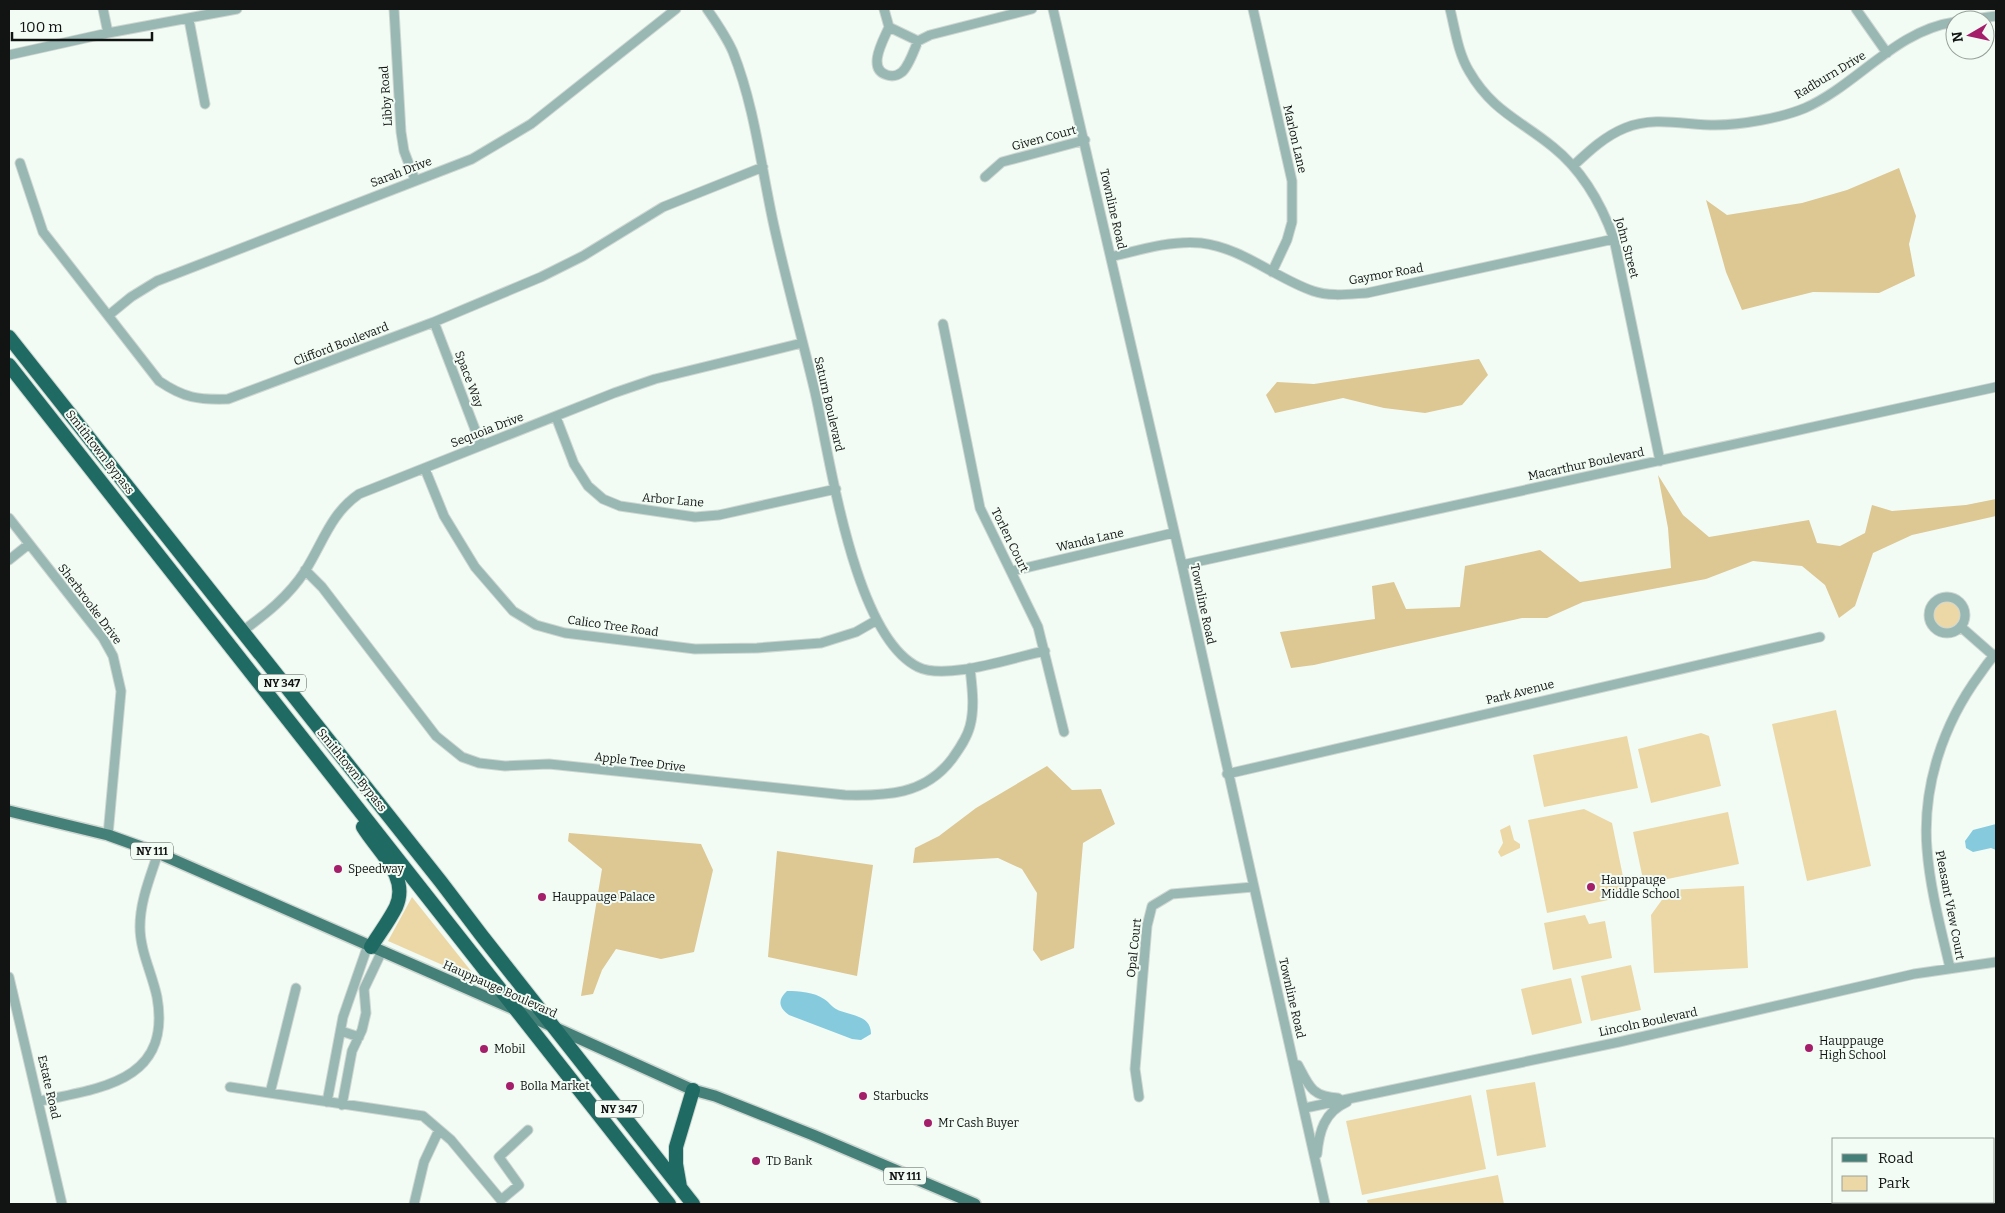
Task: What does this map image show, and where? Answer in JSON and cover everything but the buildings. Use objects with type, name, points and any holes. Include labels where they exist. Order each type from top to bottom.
[{"type":"highway","name":"Smithtown Bypass","points":[[9,337],[693,1204]]},
{"type":"highway","name":"Smithtown Bypass","points":[[9,366],[669,1204]]},
{"type":"highway","points":[[356,806],[356,817],[399,880],[401,892],[395,909],[374,948]]},
{"type":"highway","points":[[681,1190],[676,1164],[676,1147],[693,1090]]},
{"type":"main road","name":"Hauppauge Boulevard","points":[[9,811],[108,835],[158,853],[514,1009],[693,1090],[715,1096],[975,1204]]},
{"type":"street","points":[[103,9],[108,33]]},
{"type":"street","points":[[9,55],[108,33],[189,20],[237,9]]},
{"type":"street","name":"Libby Road","points":[[394,9],[401,132],[404,151],[415,180]]},
{"type":"street","name":"Sarah Drive","points":[[109,315],[131,297],[157,281],[472,159],[531,124],[676,9]]},
{"type":"street","name":"Saturn Boulevard","points":[[707,9],[733,52],[750,105],[774,225],[852,554],[877,620],[896,648],[920,668],[940,671],[970,668],[1045,651]]},
{"type":"street","points":[[884,9],[889,27],[876,57],[878,68],[885,75],[895,76],[903,71],[918,41],[930,35],[1032,9]]},
{"type":"street","name":"Townline Road","points":[[1054,9],[1173,533],[1182,565],[1227,774],[1304,1108],[1323,1202]]},
{"type":"street","name":"Marlon Lane","points":[[1253,9],[1292,181],[1292,222],[1287,240],[1272,272]]},
{"type":"street","name":"John Street","points":[[1450,9],[1465,62],[1481,89],[1496,107],[1554,148],[1573,166],[1596,196],[1614,239],[1660,461]]},
{"type":"street","points":[[1856,9],[1887,54]]},
{"type":"street","points":[[189,20],[205,104]]},
{"type":"street","name":"Radburn Drive","points":[[1573,166],[1592,148],[1627,127],[1665,122],[1716,125],[1739,123],[1805,108],[1929,28],[1945,24]]},
{"type":"street","points":[[889,27],[918,41]]},
{"type":"street","name":"Given Court","points":[[985,177],[1002,162],[1085,140]]},
{"type":"street","name":"Clifford Boulevard","points":[[20,163],[43,232],[159,381],[178,394],[201,400],[228,399],[434,322],[541,277],[583,256],[663,207],[763,167]]},
{"type":"street","name":"Gaymor Road","points":[[1111,257],[1175,244],[1200,243],[1224,248],[1315,292],[1343,294],[1367,292],[1614,239]]},
{"type":"street","name":"Space Way","points":[[434,322],[481,445]]},
{"type":"street","name":"Torlen Court","points":[[943,324],[980,508],[1038,627],[1064,732]]},
{"type":"street","name":"Sequoia Drive","points":[[241,632],[282,599],[305,570],[333,519],[346,503],[359,494],[655,379],[802,343]]},
{"type":"street","name":"Macarthur Boulevard","points":[[1182,565],[1996,387]]},
{"type":"street","name":"Arbor Lane","points":[[556,417],[574,464],[588,486],[603,499],[620,506],[695,517],[719,515],[836,489]]},
{"type":"street","name":"Calico Tree Road","points":[[425,469],[444,516],[475,567],[514,611],[536,625],[565,633],[695,649],[757,648],[822,643],[856,632],[877,620]]},
{"type":"street","name":"Sherbrooke Drive","points":[[9,518],[103,638],[113,656],[118,672],[121,691],[108,835]]},
{"type":"street","name":"Wanda Lane","points":[[1012,571],[1173,533]]},
{"type":"street","points":[[9,560],[30,544]]},
{"type":"street","name":"Apple Tree Drive","points":[[305,570],[322,587],[436,736],[462,756],[479,763],[505,766],[549,764],[845,795],[880,796],[904,792],[923,785],[945,768],[961,747],[970,725],[973,699],[970,668]]},
{"type":"street","points":[[1946,596],[1958,600],[1965,610],[1961,627],[1956,631],[1945,633],[1934,628],[1929,617],[1929,611],[1935,601],[1946,596]]},
{"type":"street","points":[[1961,627],[1995,655]]},
{"type":"street","name":"Park Avenue","points":[[1227,774],[1820,638]]},
{"type":"street","name":"Pleasant View Court","points":[[1950,968],[1928,856],[1928,812],[1939,751],[1947,727],[1970,688],[1995,655]]},
{"type":"street","points":[[40,1101],[110,1085],[133,1073],[146,1061],[154,1048],[158,1025],[157,998],[144,954],[140,928],[142,903],[158,853]]},
{"type":"street","name":"Opal Court","points":[[1139,1096],[1135,1069],[1147,926],[1152,906],[1172,894],[1253,887]]},
{"type":"street","points":[[328,1102],[340,1031],[352,987],[374,948]]},
{"type":"street","points":[[342,1105],[352,1050],[359,1037],[366,1013],[364,989],[374,948]]},
{"type":"street","name":"Lincoln Boulevard","points":[[1304,1108],[1619,1042],[1872,983],[1950,968],[1996,962]]},
{"type":"street","name":"Estate Road","points":[[9,977],[40,1101],[62,1204]]},
{"type":"street","points":[[270,1093],[296,988]]},
{"type":"street","points":[[340,1031],[359,1037]]},
{"type":"street","points":[[1292,1054],[1310,1087],[1316,1094],[1328,1098],[1358,1097]]},
{"type":"street","points":[[230,1087],[422,1116],[451,1140],[499,1202],[519,1185],[498,1157],[528,1130]]},
{"type":"street","points":[[1316,1166],[1318,1141],[1326,1118],[1342,1104],[1358,1097]]},
{"type":"street","points":[[414,1204],[424,1162],[439,1130]]},
{"type":"green space","points":[[1947,600],[1953,601],[1961,609],[1961,621],[1953,629],[1947,630],[1941,629],[1933,621],[1932,615],[1933,609],[1941,601]]},
{"type":"green space","points":[[1836,710],[1871,866],[1807,881],[1772,724]]},
{"type":"green space","points":[[1701,733],[1709,736],[1721,786],[1651,803],[1638,749]]},
{"type":"green space","points":[[1627,736],[1638,788],[1544,807],[1533,755]]},
{"type":"green space","points":[[1584,809],[1612,823],[1627,896],[1547,913],[1528,820]]},
{"type":"green space","points":[[1728,812],[1739,864],[1644,884],[1633,832]]},
{"type":"green space","points":[[1510,825],[1514,840],[1520,844],[1520,848],[1501,857],[1498,852],[1503,843],[1500,830]]},
{"type":"green space","points":[[1744,886],[1748,968],[1654,973],[1651,915],[1669,890]]},
{"type":"green space","points":[[412,897],[479,981],[388,941]]},
{"type":"green space","points":[[1585,915],[1589,924],[1605,921],[1612,958],[1553,970],[1544,923]]},
{"type":"green space","points":[[1631,965],[1641,1010],[1591,1021],[1581,976]]},
{"type":"green space","points":[[1571,978],[1582,1023],[1532,1035],[1521,989]]},
{"type":"green space","points":[[1535,1082],[1546,1147],[1497,1156],[1486,1090]]},
{"type":"green space","points":[[1471,1095],[1486,1169],[1362,1195],[1346,1121]]},
{"type":"green space","points":[[1498,1175],[1504,1204],[1368,1204],[1367,1200]]},
{"type":"shaded area","points":[[1899,168],[1916,216],[1909,244],[1915,276],[1879,293],[1813,292],[1742,310],[1726,272],[1706,200],[1727,215],[1802,203],[1847,190]]},
{"type":"shaded area","points":[[1479,359],[1488,375],[1462,405],[1425,413],[1384,408],[1343,398],[1275,413],[1266,395],[1277,382],[1314,384]]},
{"type":"shaded area","points":[[1658,475],[1683,515],[1709,537],[1809,520],[1817,543],[1840,546],[1865,533],[1872,505],[1892,511],[1966,505],[1996,499],[1996,516],[1912,535],[1873,553],[1855,606],[1839,618],[1825,585],[1802,566],[1753,561],[1706,579],[1583,602],[1547,618],[1522,618],[1314,665],[1291,668],[1280,632],[1375,619],[1372,586],[1394,582],[1406,609],[1460,607],[1465,566],[1540,550],[1580,582],[1671,568],[1668,528]]},
{"type":"shaded area","points":[[1047,766],[1072,790],[1101,789],[1115,824],[1083,843],[1074,948],[1041,961],[1033,950],[1037,893],[1022,869],[998,858],[913,863],[915,848],[939,836],[976,808]]},
{"type":"shaded area","points":[[569,833],[701,844],[713,870],[694,952],[661,959],[616,949],[602,970],[593,994],[581,996],[602,869],[568,841]]},
{"type":"shaded area","points":[[777,851],[873,865],[857,976],[768,957]]},
{"type":"water","points":[[1996,824],[1996,850],[1991,848],[1973,852],[1966,848],[1965,841],[1973,830]]},
{"type":"water","points":[[787,991],[806,992],[826,1000],[836,1009],[863,1019],[870,1027],[871,1034],[861,1040],[852,1039],[789,1015],[781,1007],[782,998]]},
{"type":"place","name":"Speedway","points":[[338,869]]},
{"type":"place","name":"Hauppauge Middle School","points":[[1591,887]]},
{"type":"place","name":"Hauppauge Palace","points":[[542,897]]},
{"type":"place","name":"Hauppauge High School","points":[[1809,1048]]},
{"type":"place","name":"Mobil","points":[[484,1049]]},
{"type":"place","name":"Bolla Market","points":[[510,1086]]},
{"type":"place","name":"Starbucks","points":[[863,1096]]},
{"type":"place","name":"Mr Cash Buyer","points":[[928,1123]]},
{"type":"place","name":"TD Bank","points":[[756,1161]]}]
